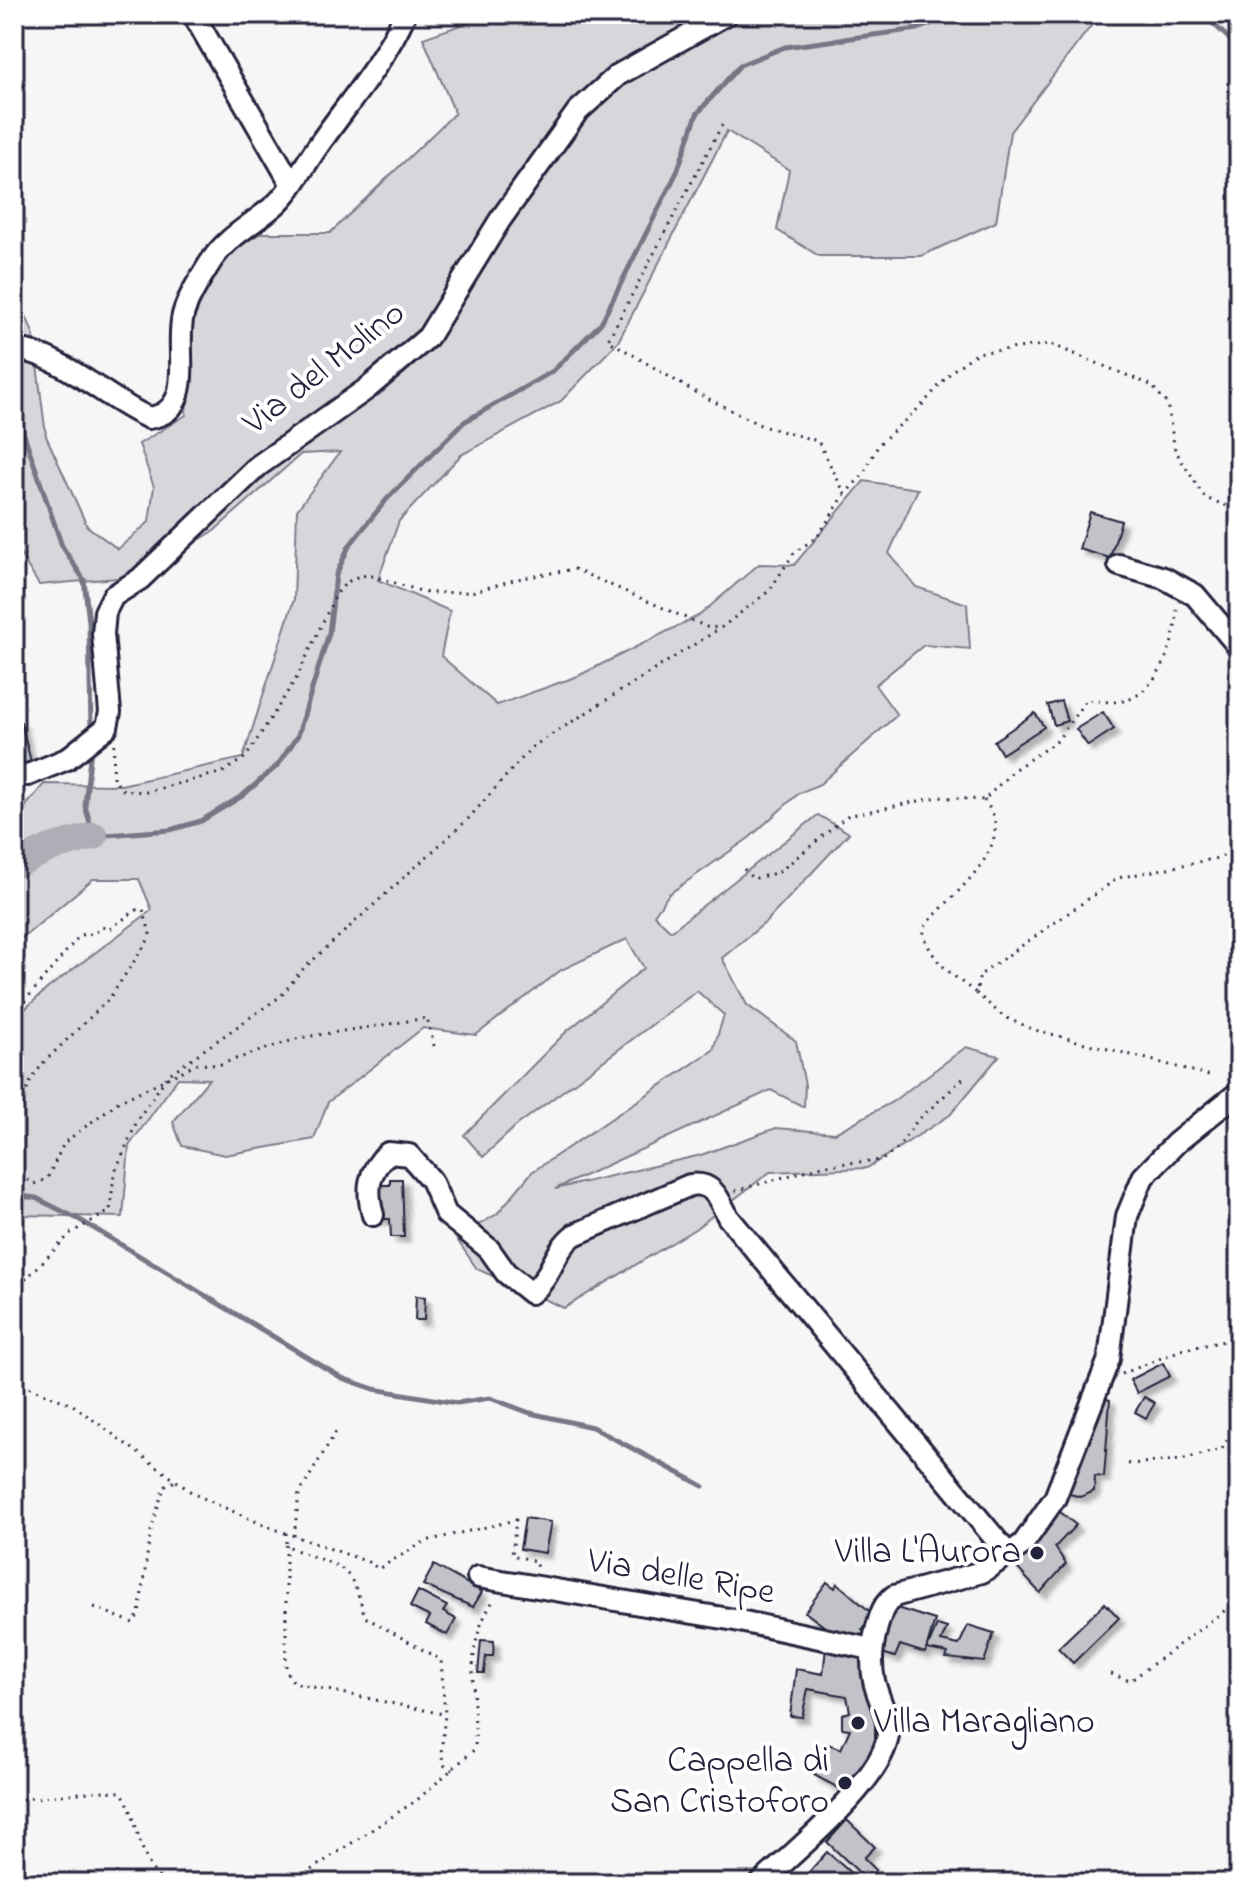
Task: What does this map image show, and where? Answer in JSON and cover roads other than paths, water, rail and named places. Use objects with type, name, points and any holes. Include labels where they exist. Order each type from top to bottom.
[{"type":"street","points":[[193,14],[291,183]]},
{"type":"street","points":[[14,349],[30,350],[149,418],[171,411],[178,400],[181,381],[180,333],[184,313],[196,285],[232,235],[275,205],[368,79],[405,14]]},
{"type":"street","name":"Via del Molino","points":[[14,774],[28,775],[67,759],[107,727],[110,712],[103,634],[105,612],[113,596],[140,579],[258,466],[368,388],[428,337],[500,220],[577,112],[618,75],[727,14]]},
{"type":"street","points":[[1119,565],[1177,585],[1195,595],[1239,647]]},
{"type":"street","points":[[761,1883],[853,1796],[876,1763],[888,1736],[874,1681],[871,1649],[884,1605],[894,1596],[982,1572],[1023,1544],[1055,1498],[1109,1359],[1127,1216],[1143,1177],[1176,1143],[1239,1092]]},
{"type":"street","points":[[373,1215],[368,1197],[372,1173],[378,1162],[388,1153],[409,1155],[431,1180],[446,1214],[489,1249],[506,1273],[531,1293],[541,1286],[559,1246],[574,1235],[690,1185],[703,1183],[711,1188],[728,1217],[1008,1554]]},
{"type":"street","name":"Via delle Ripe","points":[[478,1577],[735,1620],[871,1649]]},
{"type":"waterway","points":[[91,748],[85,806],[94,836],[170,830],[201,821],[242,796],[278,765],[298,735],[329,633],[336,575],[349,546],[387,499],[464,422],[553,371],[601,323],[677,172],[697,114],[740,65],[785,47],[918,29],[955,14]]},
{"type":"waterway","points":[[1203,14],[1239,48]]},
{"type":"waterway","points":[[14,405],[62,546],[84,580],[89,622],[91,729]]},
{"type":"waterway","points":[[14,865],[50,848],[94,836]]},
{"type":"waterway","points":[[14,1195],[36,1198],[80,1220],[342,1378],[374,1389],[457,1403],[490,1398],[530,1413],[592,1427],[703,1486]]},
{"type":"place","name":"Villa L'Aurora","points":[[1037,1553]]},
{"type":"place","name":"Villa Maragliano","points":[[858,1723]]},
{"type":"place","name":"Cappella di San Cristoforo","points":[[845,1783]]}]
